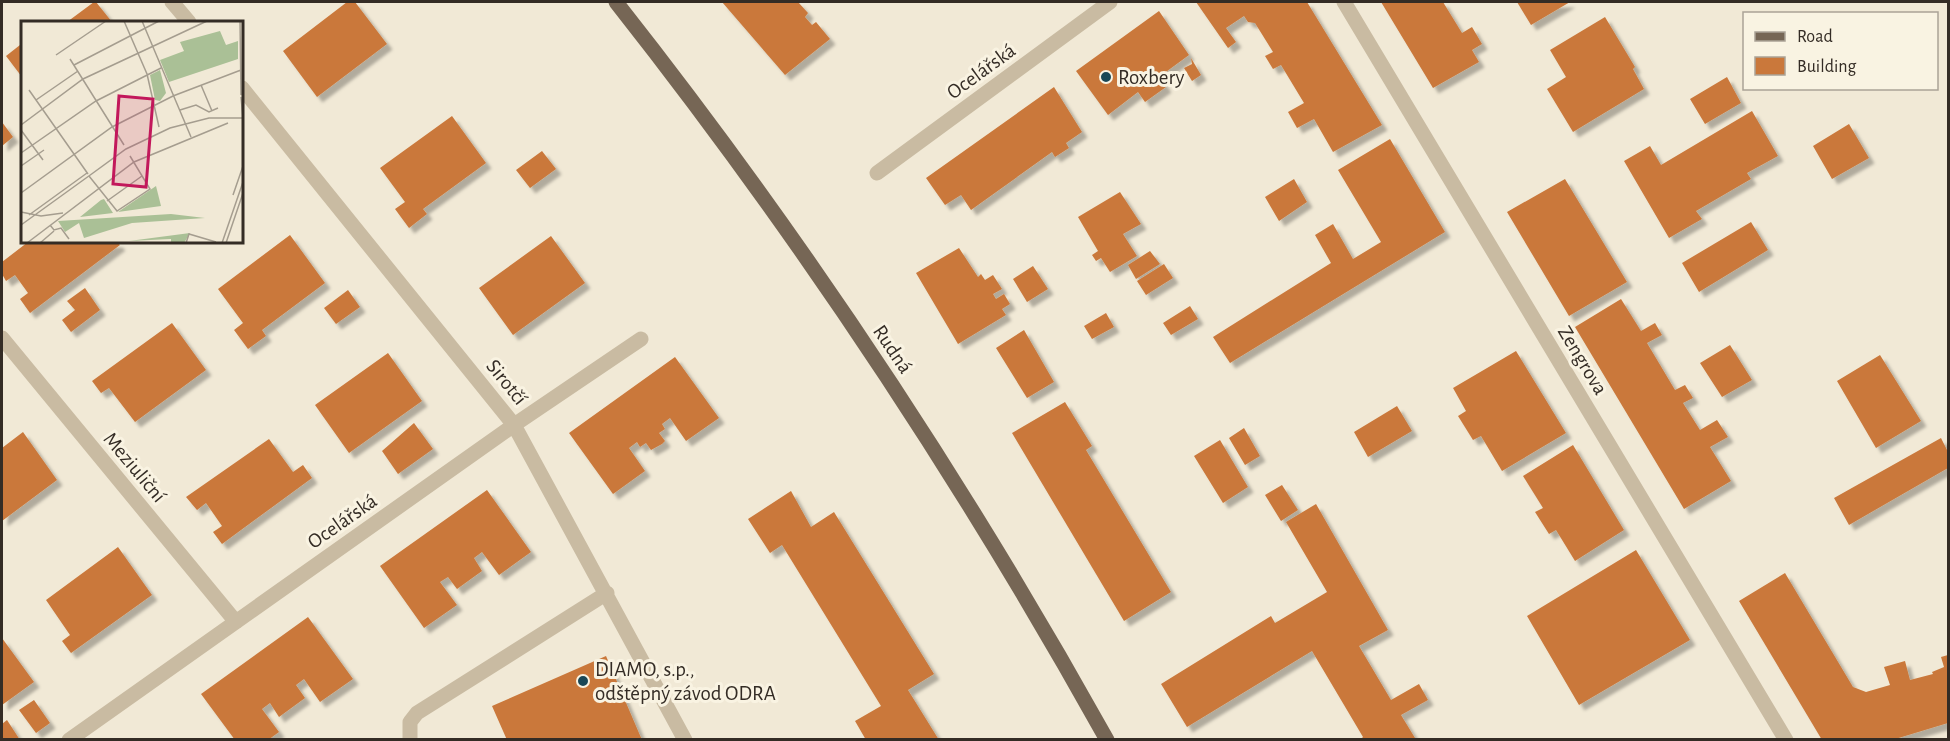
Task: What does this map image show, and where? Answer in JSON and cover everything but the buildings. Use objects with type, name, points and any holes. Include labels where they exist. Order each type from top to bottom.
[{"type":"main road","name":"Rudná","points":[[616,2],[681,83],[795,240],[867,348],[955,481],[1107,740]]},
{"type":"street","points":[[172,2],[188,21]]},
{"type":"street","name":"Ocelářská","points":[[877,173],[1110,2]]},
{"type":"street","name":"Zengrova","points":[[1344,2],[1786,740]]},
{"type":"street","name":"Sirotčí","points":[[243,89],[514,425],[608,593],[685,740]]},
{"type":"street","name":"Meziuliční","points":[[2,339],[236,622]]},
{"type":"street","name":"Ocelářská","points":[[69,740],[514,425],[641,339]]},
{"type":"street","points":[[410,740],[410,722],[417,713],[608,593]]},
{"type":"place","name":"Roxbery","points":[[1106,77]]},
{"type":"place","name":"DIAMO, s.p., odštěpný závod ODRA","points":[[583,681]]}]
